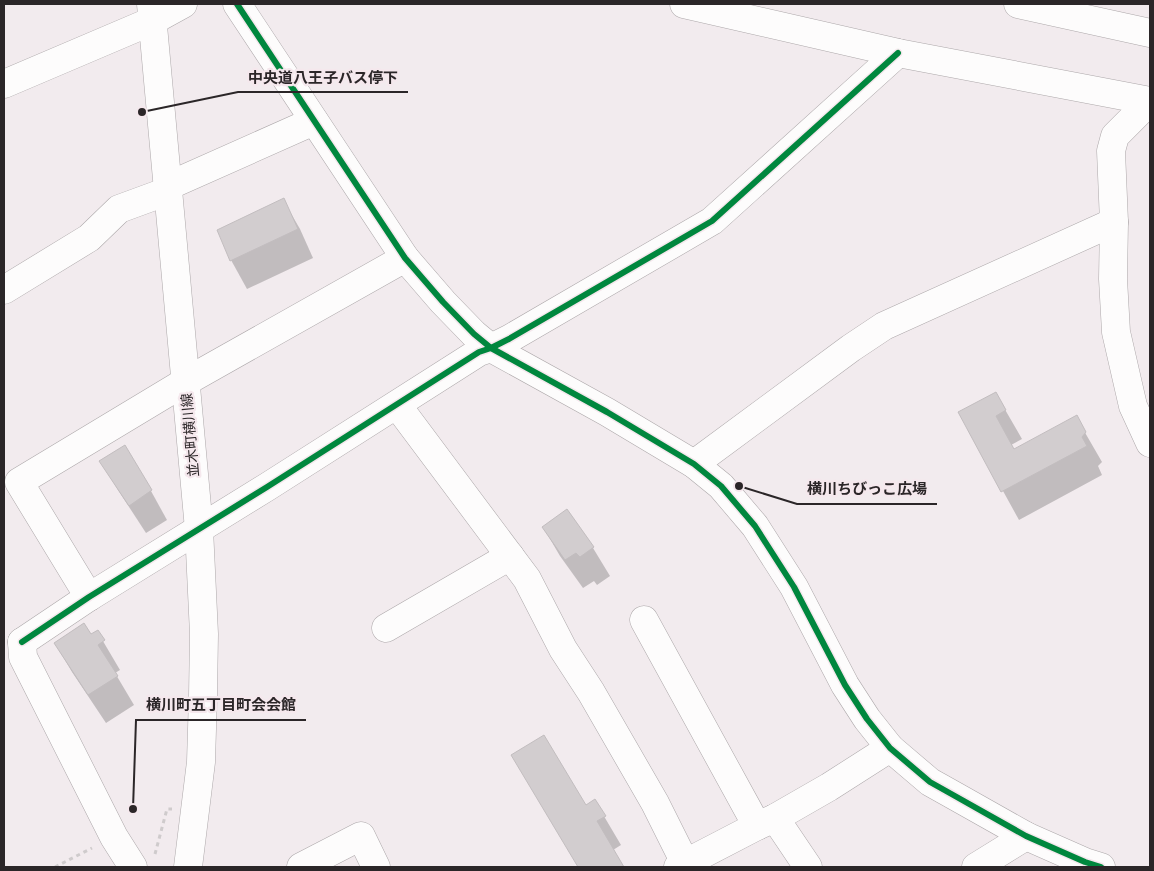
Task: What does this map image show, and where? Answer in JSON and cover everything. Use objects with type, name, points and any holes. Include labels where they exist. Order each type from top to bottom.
[{"type":"main road","points":[[4,84],[152,12],[183,4]]},
{"type":"main road","points":[[237,4],[405,258],[474,334],[491,348],[608,412],[694,464],[721,486],[756,526],[794,587],[845,685],[867,719],[890,748],[930,782],[1026,836],[1101,867]]},
{"type":"main road","points":[[684,4],[898,53],[1150,101]]},
{"type":"main road","points":[[1018,4],[1150,33]]},
{"type":"main road","name":"並木町横川線","points":[[152,12],[199,529],[204,634],[201,762],[188,867]]},
{"type":"main road","points":[[143,864],[114,836],[13,637],[89,597],[479,352],[491,348],[712,221],[898,53]]},
{"type":"main road","points":[[1150,101],[1115,136],[1110,151],[1114,222],[1113,279],[1116,332],[1133,406],[1150,443]]},
{"type":"main road","points":[[4,290],[89,238],[118,209],[314,121]]},
{"type":"main road","points":[[694,464],[851,348],[884,326],[1114,222]]},
{"type":"main road","points":[[89,597],[19,482],[185,382],[405,258]]},
{"type":"main road","points":[[397,405],[527,579],[563,648],[591,692],[650,794],[682,865],[829,787],[890,748]]},
{"type":"main road","points":[[386,628],[510,556]]},
{"type":"main road","points":[[644,620],[766,822],[808,867]]},
{"type":"main road","points":[[301,867],[361,836],[376,867]]},
{"type":"main road","points":[[976,867],[1026,836]]},
{"type":"path","points":[[143,864],[167,809],[180,809]]},
{"type":"path","points":[[55,867],[114,836]]},
{"type":"building","points":[[284,198],[298,229],[230,261],[217,230]]},
{"type":"building","points":[[996,392],[1006,410],[996,416],[1014,449],[1077,415],[1086,432],[1082,437],[1087,446],[1001,492],[958,412]]},
{"type":"building","points":[[125,445],[152,490],[129,506],[99,461]]},
{"type":"building","points":[[567,509],[594,547],[580,557],[576,553],[565,560],[542,527]]},
{"type":"building","points":[[84,623],[91,634],[98,630],[105,640],[98,645],[118,676],[88,695],[54,643]]},
{"type":"building","points":[[544,735],[586,805],[595,799],[606,816],[597,821],[624,867],[578,867],[511,755]]},
{"type":"cycle path","points":[[237,4],[405,258],[474,334],[491,348],[607,412],[694,464],[721,486],[755,526],[794,587],[845,685],[867,719],[890,748],[930,782],[1026,836],[1101,867]]},
{"type":"cycle path","points":[[22,642],[89,597],[267,487],[479,352],[509,339],[712,221],[898,53]]},
{"type":"place","name":"中央道八王子バス停下","points":[[142,112]]},
{"type":"place","name":"横川ちびっこ広場","points":[[739,486]]},
{"type":"place","name":"横川町五丁目町会会館","points":[[133,809]]}]
